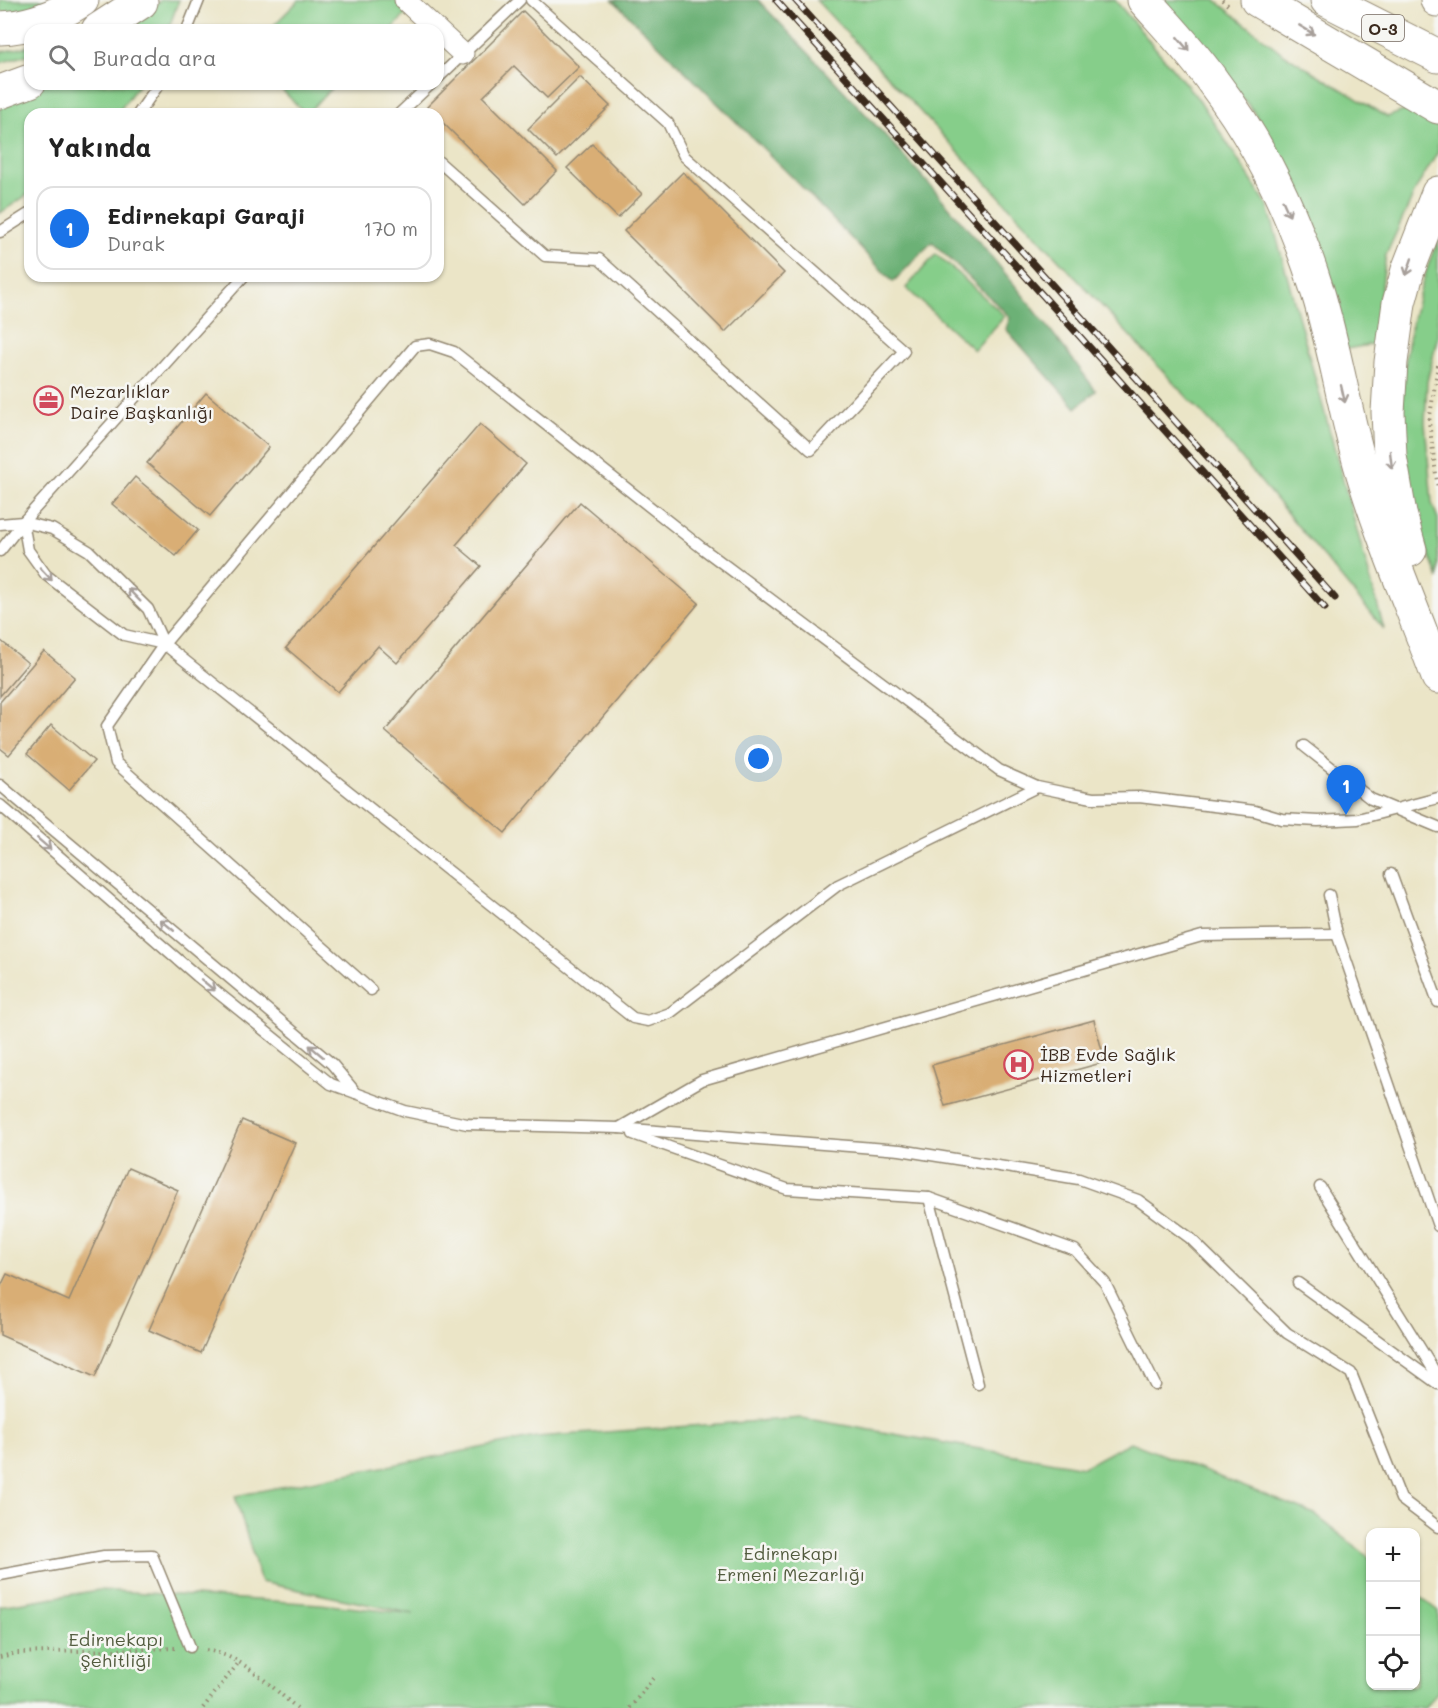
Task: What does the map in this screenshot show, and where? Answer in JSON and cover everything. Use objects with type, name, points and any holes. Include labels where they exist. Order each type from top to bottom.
[{"type":"main road","points":[[31,24],[82,0]]},
{"type":"main road","points":[[1144,0],[1184,44],[1246,130],[1278,189],[1300,239],[1318,294],[1360,464],[1380,526],[1438,677]]},
{"type":"main road","points":[[1257,0],[1438,107]]},
{"type":"main road","name":"O-3","points":[[1327,0],[1438,56]]},
{"type":"main road","points":[[107,24],[141,1]]},
{"type":"main road","points":[[119,24],[141,1]]},
{"type":"main road","points":[[0,28],[24,26]]},
{"type":"main road","points":[[0,73],[24,66]]},
{"type":"main road","points":[[0,92],[24,83]]},
{"type":"main road","points":[[1438,193],[1408,270],[1398,303],[1388,412],[1390,456],[1400,514],[1438,633]]},
{"type":"street","points":[[405,0],[430,24]]},
{"type":"street","points":[[444,37],[463,54]]},
{"type":"lane","points":[[190,24],[200,0]]},
{"type":"lane","points":[[444,72],[520,0]]},
{"type":"lane","points":[[444,166],[545,256],[599,259],[811,450],[904,351],[684,156],[668,123],[531,0]]},
{"type":"lane","points":[[142,108],[155,90]]},
{"type":"lane","points":[[405,108],[425,90]]},
{"type":"lane","points":[[0,232],[24,217]]},
{"type":"lane","points":[[0,551],[23,522],[239,282]]},
{"type":"lane","points":[[371,990],[116,763],[107,726],[164,644],[415,346],[430,344],[454,352],[702,548],[999,770],[1037,787],[1093,798],[1139,796],[1255,810],[1282,819],[1318,821],[1358,819],[1438,798]]},
{"type":"lane","points":[[23,522],[28,550],[46,575],[123,635],[164,644],[633,1018],[648,1021],[670,1013],[838,885],[1037,787]]},
{"type":"lane","points":[[0,524],[23,522],[52,529],[89,551],[148,609],[164,644]]},
{"type":"lane","points":[[1304,746],[1371,799],[1438,827]]},
{"type":"lane","points":[[0,785],[332,1064],[356,1093]]},
{"type":"lane","points":[[0,806],[197,976],[331,1084],[405,1111],[467,1124],[619,1128],[900,1150],[1079,1179],[1138,1200],[1190,1238],[1287,1334],[1351,1373],[1401,1499],[1438,1527]]},
{"type":"lane","points":[[1391,874],[1438,1002]]},
{"type":"lane","points":[[1329,895],[1336,934],[1438,1226]]},
{"type":"lane","points":[[619,1128],[702,1080],[1202,936],[1336,934]]},
{"type":"lane","points":[[619,1128],[787,1189],[929,1198],[1075,1250],[1105,1283],[1155,1385]]},
{"type":"lane","points":[[1320,1187],[1438,1377]]},
{"type":"lane","points":[[929,1198],[978,1384]]},
{"type":"lane","points":[[1298,1283],[1438,1384]]},
{"type":"lane","points":[[0,1575],[104,1556],[152,1555],[190,1647]]},
{"type":"path","points":[[1438,365],[1429,422],[1438,489]]},
{"type":"path","points":[[0,1658],[17,1653],[190,1647],[219,1652],[240,1661],[297,1708]]},
{"type":"path","points":[[203,1708],[240,1661]]},
{"type":"path","points":[[630,1708],[654,1677]]},
{"type":"green space","points":[[0,0],[49,0],[0,19]]},
{"type":"green space","points":[[161,0],[179,0],[170,24],[134,24]]},
{"type":"green space","points":[[299,0],[400,0],[410,10],[397,24],[275,24]]},
{"type":"green space","points":[[613,0],[758,0],[891,141],[976,238],[1096,391],[1076,408],[1006,329],[1010,317],[932,242],[893,282],[796,181]]},
{"type":"green space","points":[[816,0],[1115,0],[1200,101],[1268,206],[1384,629],[1215,427]]},
{"type":"green space","points":[[1158,0],[1215,0],[1282,53],[1387,117],[1412,108],[1438,126],[1438,152],[1417,187],[1386,255],[1374,344],[1347,349],[1284,167],[1254,112],[1212,60]]},
{"type":"green space","points":[[24,47],[24,56],[0,63],[0,52]]},
{"type":"green space","points":[[32,90],[135,90],[121,108],[24,108],[24,197],[0,213],[0,104]]},
{"type":"green space","points":[[282,90],[330,90],[312,108],[300,108]]},
{"type":"green space","points":[[1438,239],[1438,336],[1427,382],[1425,423],[1432,503],[1438,519],[1438,579],[1411,501],[1405,468],[1402,401],[1410,335],[1417,302]]},
{"type":"green space","points":[[936,254],[1005,316],[974,350],[906,288]]},
{"type":"green space","name":"Edirnekapı Ermeni Mezarlığı","points":[[802,1418],[1083,1467],[1130,1442],[1314,1514],[1366,1555],[1366,1690],[1420,1690],[1420,1597],[1438,1611],[1438,1691],[1426,1708],[0,1708],[0,1606],[99,1590],[320,1604],[414,1614],[261,1582],[235,1496],[536,1437]]},
{"type":"building","points":[[523,11],[579,67],[547,98],[514,66],[483,97],[557,171],[525,204],[444,124],[444,108],[427,107]]},
{"type":"building","points":[[580,77],[610,106],[557,158],[528,129]]},
{"type":"building","points":[[592,144],[642,194],[618,218],[567,168]]},
{"type":"building","points":[[683,172],[784,273],[725,332],[624,231]]},
{"type":"building","points":[[206,393],[269,447],[210,516],[147,463]]},
{"type":"building","points":[[480,424],[526,464],[456,545],[481,566],[397,663],[378,646],[338,692],[286,648]]},
{"type":"building","points":[[135,477],[198,530],[176,556],[112,504]]},
{"type":"building","points":[[580,502],[699,603],[505,833],[385,731]]},
{"type":"building","points":[[0,640],[28,663],[0,696]]},
{"type":"building","points":[[44,651],[75,677],[9,755],[0,748],[0,702]]},
{"type":"building","points":[[51,725],[94,761],[69,790],[27,754]]},
{"type":"building","name":"İBB Evde Sağlık Hizmetleri","points":[[1094,1020],[1105,1062],[945,1106],[932,1065]]},
{"type":"building","points":[[242,1120],[295,1143],[201,1353],[149,1330]]},
{"type":"building","points":[[128,1168],[178,1190],[95,1377],[0,1335],[0,1288],[7,1274],[69,1301]]},
{"type":"railway","points":[[776,0],[1325,608]]},
{"type":"railway","points":[[795,0],[1335,598]]},
{"type":"place","name":"Mezarlıklar Daire Başkanlığı","points":[[49,401]]},
{"type":"place","name":"Edirnekapi Garaji","points":[[1346,815]]},
{"type":"place","name":"İBB Evde Sağlık Hizmetleri","points":[[1019,1064]]},
{"type":"park label","name":"Edirnekapı Şehitliği","points":[[116,1649]]}]
